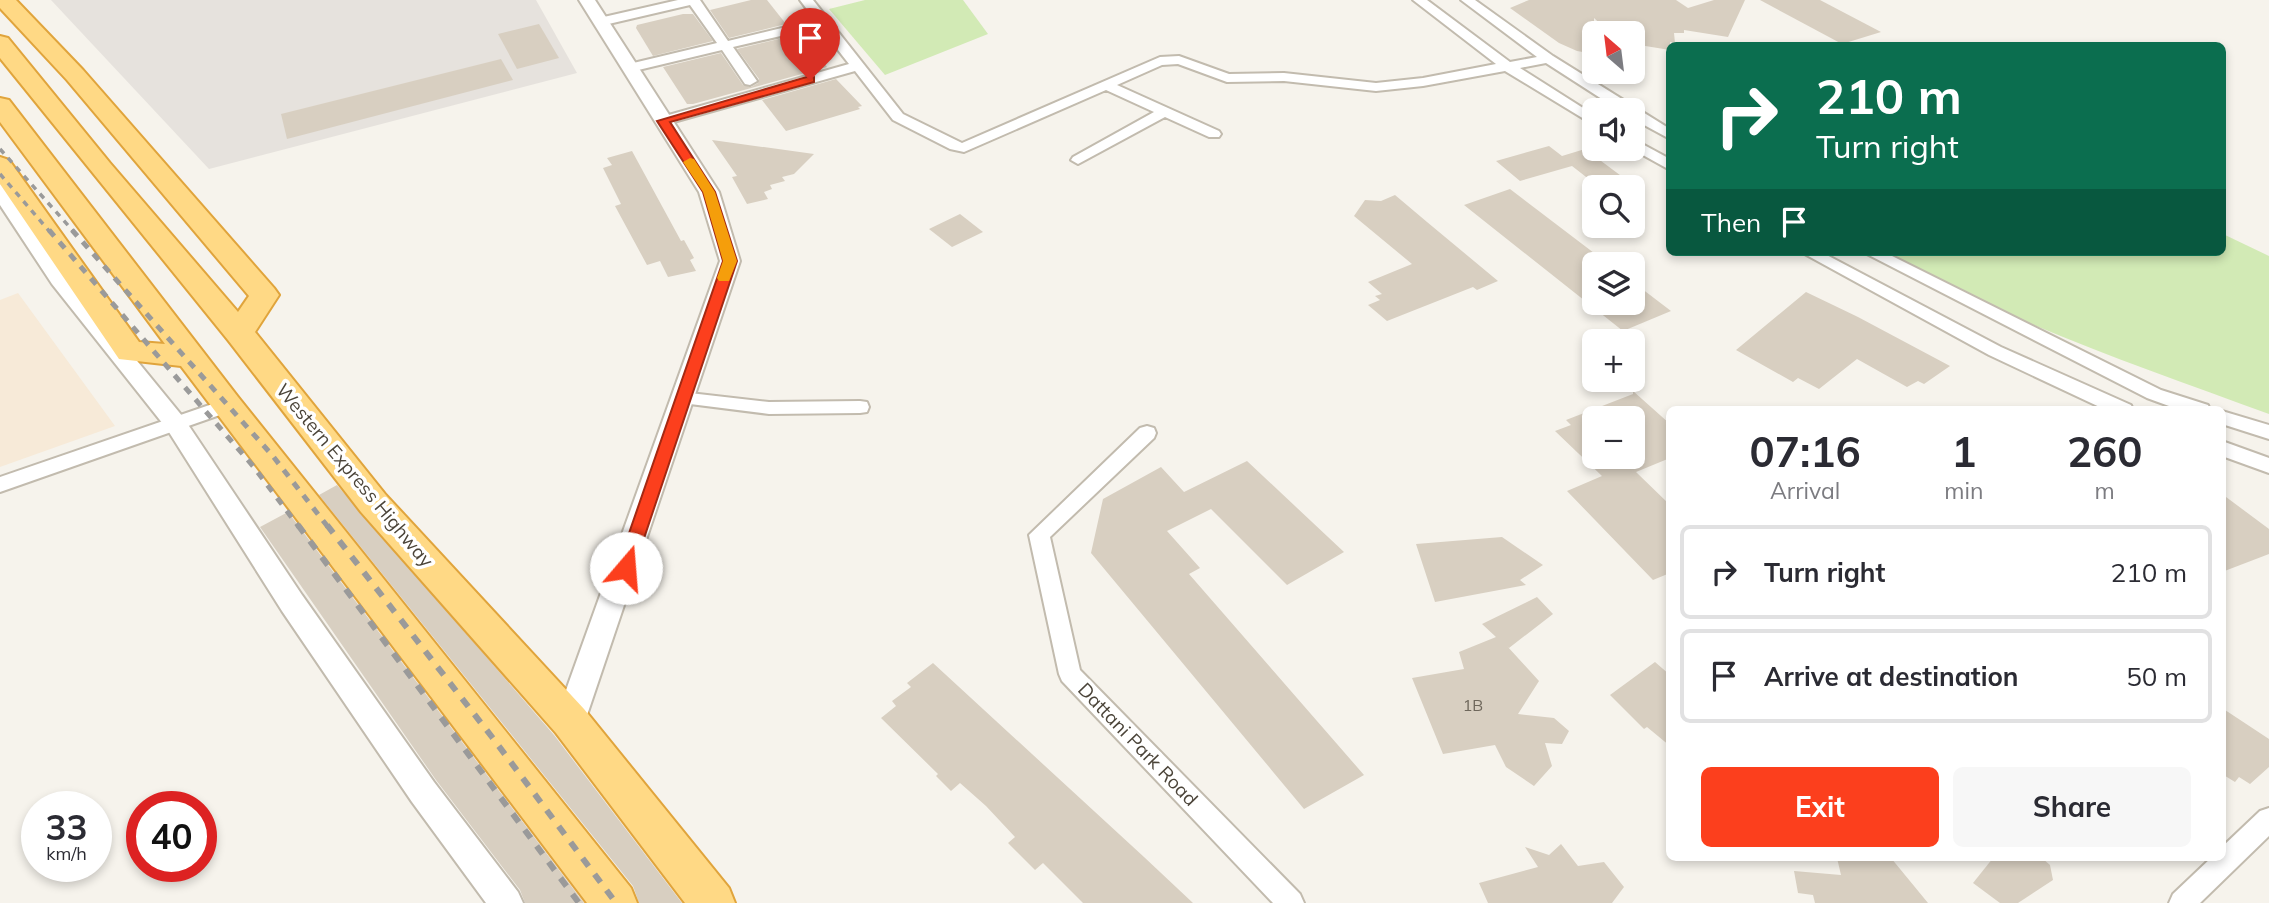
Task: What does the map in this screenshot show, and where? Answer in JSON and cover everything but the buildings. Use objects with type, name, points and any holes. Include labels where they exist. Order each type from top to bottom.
[{"type":"highway","points":[[9,2],[264,295],[239,333]]},
{"type":"highway","name":"Western Express Highway","points":[[0,43],[239,333],[373,503],[570,722],[713,903]]},
{"type":"highway","points":[[0,106],[227,405],[615,903]]},
{"type":"highway","points":[[0,165],[130,352],[191,356]]},
{"type":"street","points":[[570,722],[626,568],[681,398],[730,261],[709,192],[587,0]]},
{"type":"street","points":[[600,22],[693,0],[750,81]]},
{"type":"street","points":[[806,0],[898,117],[964,148],[1160,61],[1171,59],[1227,78],[1284,78],[1376,87],[1423,82],[1548,59]]},
{"type":"street","points":[[1420,0],[1507,66],[1582,114]]},
{"type":"street","points":[[1467,0],[1607,98]]},
{"type":"street","points":[[630,68],[824,22]]},
{"type":"street","points":[[663,121],[858,66]]},
{"type":"street","points":[[1108,86],[1214,134]]},
{"type":"street","points":[[1078,160],[1164,112]]},
{"type":"street","points":[[1645,120],[1666,133]]},
{"type":"street","points":[[1645,150],[1666,164]]},
{"type":"street","points":[[0,190],[59,279],[175,423],[299,614],[506,903]]},
{"type":"street","points":[[1815,256],[1995,351],[2115,406]]},
{"type":"street","points":[[1878,256],[2151,402],[2176,406]]},
{"type":"street","points":[[681,398],[769,408],[860,407]]},
{"type":"street","points":[[0,485],[227,405]]},
{"type":"street","points":[[2226,418],[2269,432]]},
{"type":"street","name":"Dattani Park Road","points":[[1147,433],[1039,535],[1070,674],[1291,903]]},
{"type":"street","points":[[2226,450],[2269,466]]},
{"type":"street","points":[[2226,861],[2269,819]]},
{"type":"street","points":[[2182,903],[2226,861]]},
{"type":"shaded area","points":[[51,0],[536,0],[577,73],[209,169]]},
{"type":"shaded area","points":[[18,293],[115,426],[0,467],[0,300]]},
{"type":"green space","points":[[865,0],[963,0],[988,34],[885,75],[829,9]]},
{"type":"green space","points":[[2226,235],[2269,256],[2269,414],[2073,341],[1929,277],[1890,256],[2226,256]]},
{"type":"railway","points":[[0,149],[74,232]]},
{"type":"railway","points":[[0,174],[50,232]]},
{"type":"railway","points":[[49,230],[253,466],[299,527]]},
{"type":"railway","points":[[72,230],[272,455],[328,527]]},
{"type":"railway","points":[[298,525],[579,903]]},
{"type":"railway","points":[[327,525],[492,737],[616,903]]},
{"type":"slow traffic","points":[[690,162],[709,192],[730,261],[724,278]]},
{"type":"route","points":[[626,568],[681,398],[730,261],[709,192],[663,121],[810,80]]}]
